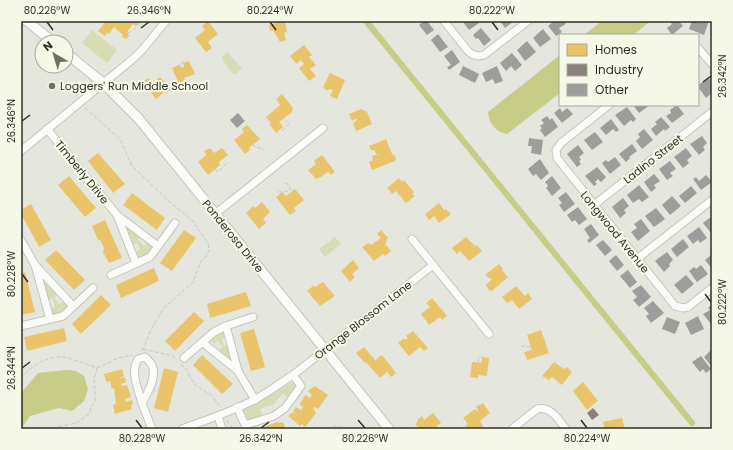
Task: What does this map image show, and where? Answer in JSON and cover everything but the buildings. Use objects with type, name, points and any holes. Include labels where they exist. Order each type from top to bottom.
[{"type":"street","points":[[27,21],[43,34]]},
{"type":"street","points":[[21,151],[139,53],[166,21]]},
{"type":"street","points":[[444,21],[468,51],[479,56],[484,55],[528,21]]},
{"type":"street","points":[[699,49],[712,64]]},
{"type":"street","name":"Ponderosa Drive","points":[[74,59],[103,83],[139,120],[389,429]]},
{"type":"street","name":"Longwood Avenue","points":[[608,106],[558,146],[556,153],[557,158],[672,303],[680,308],[688,307],[712,288]]},
{"type":"street","name":"Ladino Street","points":[[594,206],[712,112]]},
{"type":"street","points":[[215,214],[323,128]]},
{"type":"street","name":"Timberly Drive","points":[[47,130],[117,215],[158,246]]},
{"type":"street","points":[[637,259],[712,200]]},
{"type":"street","name":"Timberly Drive","points":[[117,215],[136,263]]},
{"type":"street","points":[[111,274],[150,257],[175,223]]},
{"type":"street","points":[[412,239],[489,334]]},
{"type":"street","points":[[21,240],[35,265],[73,306]]},
{"type":"street","points":[[35,265],[50,319]]},
{"type":"street","name":"Orange Blossom Lane","points":[[182,429],[222,417],[255,400],[293,375],[324,349],[433,265]]},
{"type":"street","points":[[21,326],[62,316],[93,288]]},
{"type":"street","points":[[184,358],[214,332],[226,326],[253,317]]},
{"type":"street","points":[[226,326],[238,371],[255,400]]},
{"type":"street","points":[[202,342],[238,371]]},
{"type":"street","points":[[142,403],[149,391],[152,380],[152,365],[145,357],[138,359],[134,366],[135,381],[142,403],[152,429]]},
{"type":"street","points":[[237,408],[245,425],[274,416],[285,408],[301,386],[293,375]]},
{"type":"street","points":[[512,429],[537,409],[541,408],[550,410],[566,429]]},
{"type":"street","points":[[222,417],[222,429]]},
{"type":"path","points":[[128,33],[140,21]]},
{"type":"path","points":[[181,68],[179,64],[186,61]]},
{"type":"path","points":[[282,131],[289,124],[284,118]]},
{"type":"path","points":[[253,144],[255,147],[264,150]]},
{"type":"path","points":[[215,169],[218,172],[228,162]]},
{"type":"path","points":[[278,192],[290,192],[290,187],[285,183]]},
{"type":"path","points":[[521,346],[531,348]]},
{"type":"path","points":[[143,349],[173,356],[186,369],[194,384],[216,399],[221,409]]},
{"type":"path","points":[[21,378],[33,366],[45,360],[62,357],[97,368],[94,380],[94,402],[89,414],[76,423],[49,429]]},
{"type":"path","points":[[478,363],[479,357],[485,357]]},
{"type":"path","points":[[222,417],[233,429]]},
{"type":"path","points":[[321,429],[334,426],[358,429]]},
{"type":"shaded area","points":[[602,21],[651,21],[634,34],[585,34]]},
{"type":"shaded area","points":[[92,30],[117,50],[107,63],[82,43]]},
{"type":"shaded area","points":[[228,52],[242,69],[234,75],[221,58]]},
{"type":"shaded area","points":[[559,56],[559,94],[507,134],[494,127],[488,112]]},
{"type":"shaded area","points":[[123,223],[141,237],[138,240],[144,246],[148,242],[153,245],[153,249],[143,258],[137,257],[135,252],[140,249],[137,243],[132,245]]},
{"type":"shaded area","points":[[335,237],[341,244],[325,257],[319,249]]},
{"type":"shaded area","points":[[42,279],[57,295],[54,298],[60,304],[63,301],[68,306],[62,313],[51,317],[49,309],[55,307],[53,299],[47,300]]},
{"type":"shaded area","points":[[218,331],[223,332],[226,337],[222,339],[224,346],[228,345],[231,359],[227,359],[219,350],[223,347],[218,341],[214,344],[211,341],[211,337]]},
{"type":"shaded area","points":[[67,370],[76,371],[84,376],[88,389],[84,401],[72,411],[59,408],[30,416],[21,429],[21,393],[38,373]]},
{"type":"shaded area","points":[[290,383],[294,383],[296,385],[294,391],[288,397],[283,394],[273,405],[260,409],[262,415],[250,420],[244,417],[242,412],[243,409],[277,392]]},
{"type":"waterway","points":[[366,21],[692,423]]},
{"type":"place","name":"Loggers' Run Middle School","points":[[52,86]]}]
